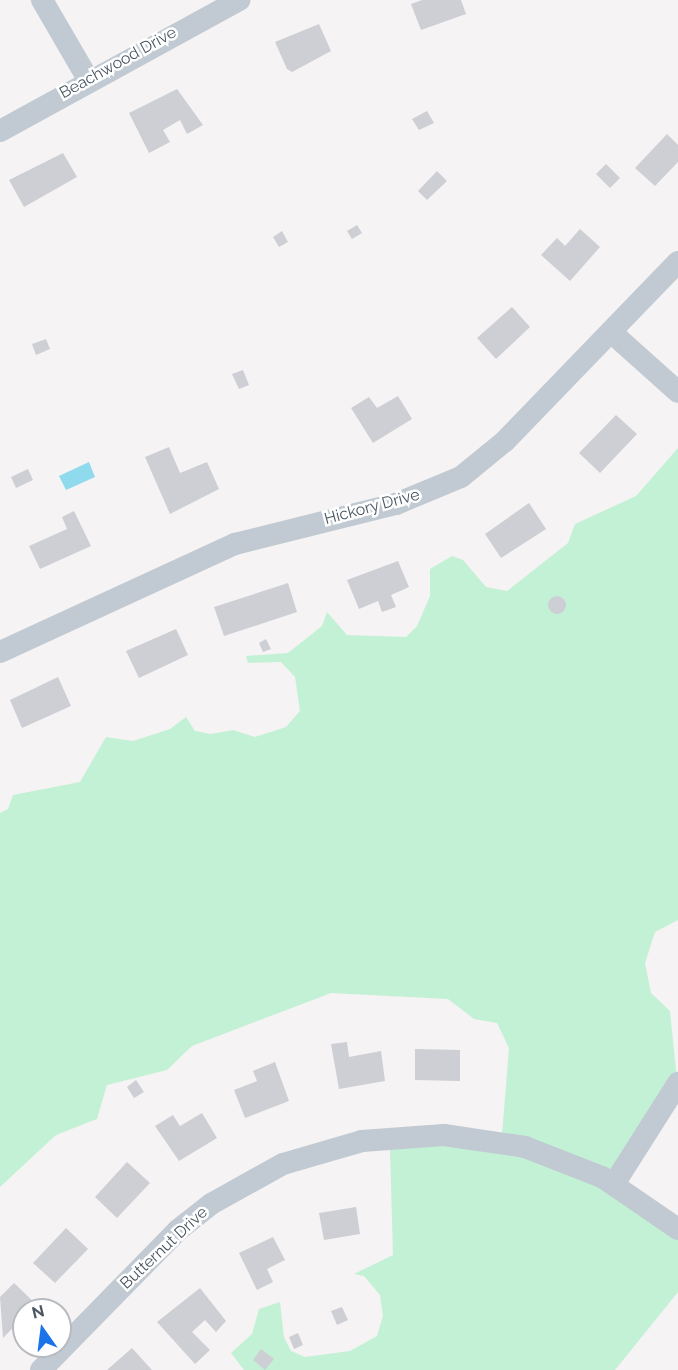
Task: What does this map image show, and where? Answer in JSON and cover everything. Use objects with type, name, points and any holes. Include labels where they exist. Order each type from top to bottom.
[{"type":"street","points":[[42,0],[88,79]]},
{"type":"street","name":"Beachwood Drive","points":[[0,130],[88,79],[239,0]]},
{"type":"street","name":"Hickory Drive","points":[[2,646],[235,544],[396,504],[461,477],[505,441],[678,262]]},
{"type":"street","points":[[611,332],[678,392]]},
{"type":"street","points":[[614,1184],[678,1083]]},
{"type":"street","name":"Butternut Drive","points":[[41,1370],[178,1230],[211,1204],[283,1164],[362,1141],[444,1135],[525,1147],[602,1176],[678,1229]]},
{"type":"green space","points":[[678,448],[678,920],[655,932],[645,963],[651,993],[670,1011],[678,1090],[623,1180],[678,1232],[678,1292],[615,1370],[244,1370],[231,1353],[252,1334],[259,1309],[280,1302],[284,1337],[291,1351],[305,1357],[350,1351],[377,1336],[383,1316],[380,1295],[364,1276],[354,1274],[393,1255],[390,1150],[433,1144],[501,1147],[509,1048],[497,1023],[474,1019],[448,999],[331,993],[192,1046],[167,1070],[107,1085],[97,1119],[56,1135],[0,1187],[0,813],[8,809],[13,795],[80,782],[106,737],[133,741],[170,729],[186,717],[195,731],[211,734],[233,730],[255,737],[286,727],[300,711],[295,677],[281,662],[248,663],[246,656],[288,653],[322,626],[327,612],[347,635],[406,637],[417,626],[430,596],[430,569],[452,556],[463,560],[486,587],[507,591],[568,543],[575,524],[636,496]]},
{"type":"water","points":[[89,462],[95,477],[66,490],[59,476]]},
{"type":"building","points":[[422,0],[461,0],[466,14],[421,30],[411,4]]},
{"type":"building","points":[[319,24],[331,51],[292,72],[287,69],[275,42]]},
{"type":"building","points":[[177,89],[203,125],[187,134],[180,120],[163,130],[170,142],[149,153],[129,113]]},
{"type":"building","points":[[427,111],[434,123],[419,130],[412,119]]},
{"type":"building","points":[[667,134],[678,145],[678,162],[655,186],[635,168]]},
{"type":"building","points":[[63,153],[77,177],[24,207],[9,180]]},
{"type":"building","points":[[606,164],[620,178],[610,188],[596,174]]},
{"type":"building","points":[[437,171],[447,181],[427,200],[418,191]]},
{"type":"building","points":[[357,225],[362,233],[352,239],[347,231]]},
{"type":"building","points":[[580,229],[600,247],[570,281],[541,255],[557,238],[565,246]]},
{"type":"building","points":[[282,231],[288,242],[279,247],[273,237]]},
{"type":"building","points":[[512,307],[530,327],[496,359],[477,338]]},
{"type":"building","points":[[46,339],[50,349],[36,355],[32,344]]},
{"type":"building","points":[[243,370],[249,385],[239,389],[232,374]]},
{"type":"building","points":[[398,396],[412,419],[373,443],[351,408],[369,397],[377,408]]},
{"type":"building","points":[[616,415],[637,434],[600,473],[579,453]]},
{"type":"building","points":[[169,447],[180,473],[207,462],[219,489],[170,514],[145,457]]},
{"type":"building","points":[[28,469],[33,480],[16,488],[11,477]]},
{"type":"building","points":[[529,503],[546,529],[501,558],[485,534]]},
{"type":"building","points":[[74,511],[91,546],[40,569],[29,546],[67,529],[62,517]]},
{"type":"building","points":[[398,561],[409,587],[391,595],[396,607],[382,612],[378,601],[359,609],[347,580]]},
{"type":"building","points":[[288,583],[297,612],[224,636],[214,607]]},
{"type":"building","points":[[553,596],[561,596],[566,601],[564,612],[553,614],[548,609],[548,601]]},
{"type":"building","points":[[176,629],[188,655],[139,678],[126,651]]},
{"type":"building","points":[[266,639],[271,649],[263,652],[259,643]]},
{"type":"building","points":[[58,677],[71,706],[22,728],[10,700]]},
{"type":"building","points":[[347,1042],[349,1057],[381,1051],[385,1081],[339,1089],[331,1044]]},
{"type":"building","points":[[415,1049],[460,1050],[460,1081],[415,1080]]},
{"type":"building","points":[[275,1062],[289,1101],[245,1118],[234,1090],[257,1081],[253,1071]]},
{"type":"building","points":[[136,1080],[144,1092],[134,1098],[127,1087]]},
{"type":"building","points":[[202,1113],[217,1138],[179,1161],[155,1126],[173,1115],[180,1126]]},
{"type":"building","points":[[127,1162],[150,1183],[117,1218],[95,1197]]},
{"type":"building","points":[[356,1207],[360,1234],[324,1240],[319,1213]]},
{"type":"building","points":[[66,1228],[88,1249],[55,1283],[33,1263]]},
{"type":"building","points":[[273,1237],[285,1260],[267,1269],[273,1282],[257,1290],[239,1253]]},
{"type":"building","points":[[14,1283],[30,1298],[12,1298],[12,1329],[3,1338],[0,1297]]},
{"type":"building","points":[[200,1288],[226,1321],[216,1332],[205,1320],[192,1332],[210,1350],[195,1364],[157,1322]]},
{"type":"building","points":[[342,1307],[348,1320],[337,1325],[331,1311]]},
{"type":"building","points":[[298,1333],[303,1345],[294,1349],[289,1337]]},
{"type":"building","points":[[132,1348],[152,1370],[107,1370]]},
{"type":"building","points":[[261,1349],[274,1359],[265,1370],[253,1360]]}]
